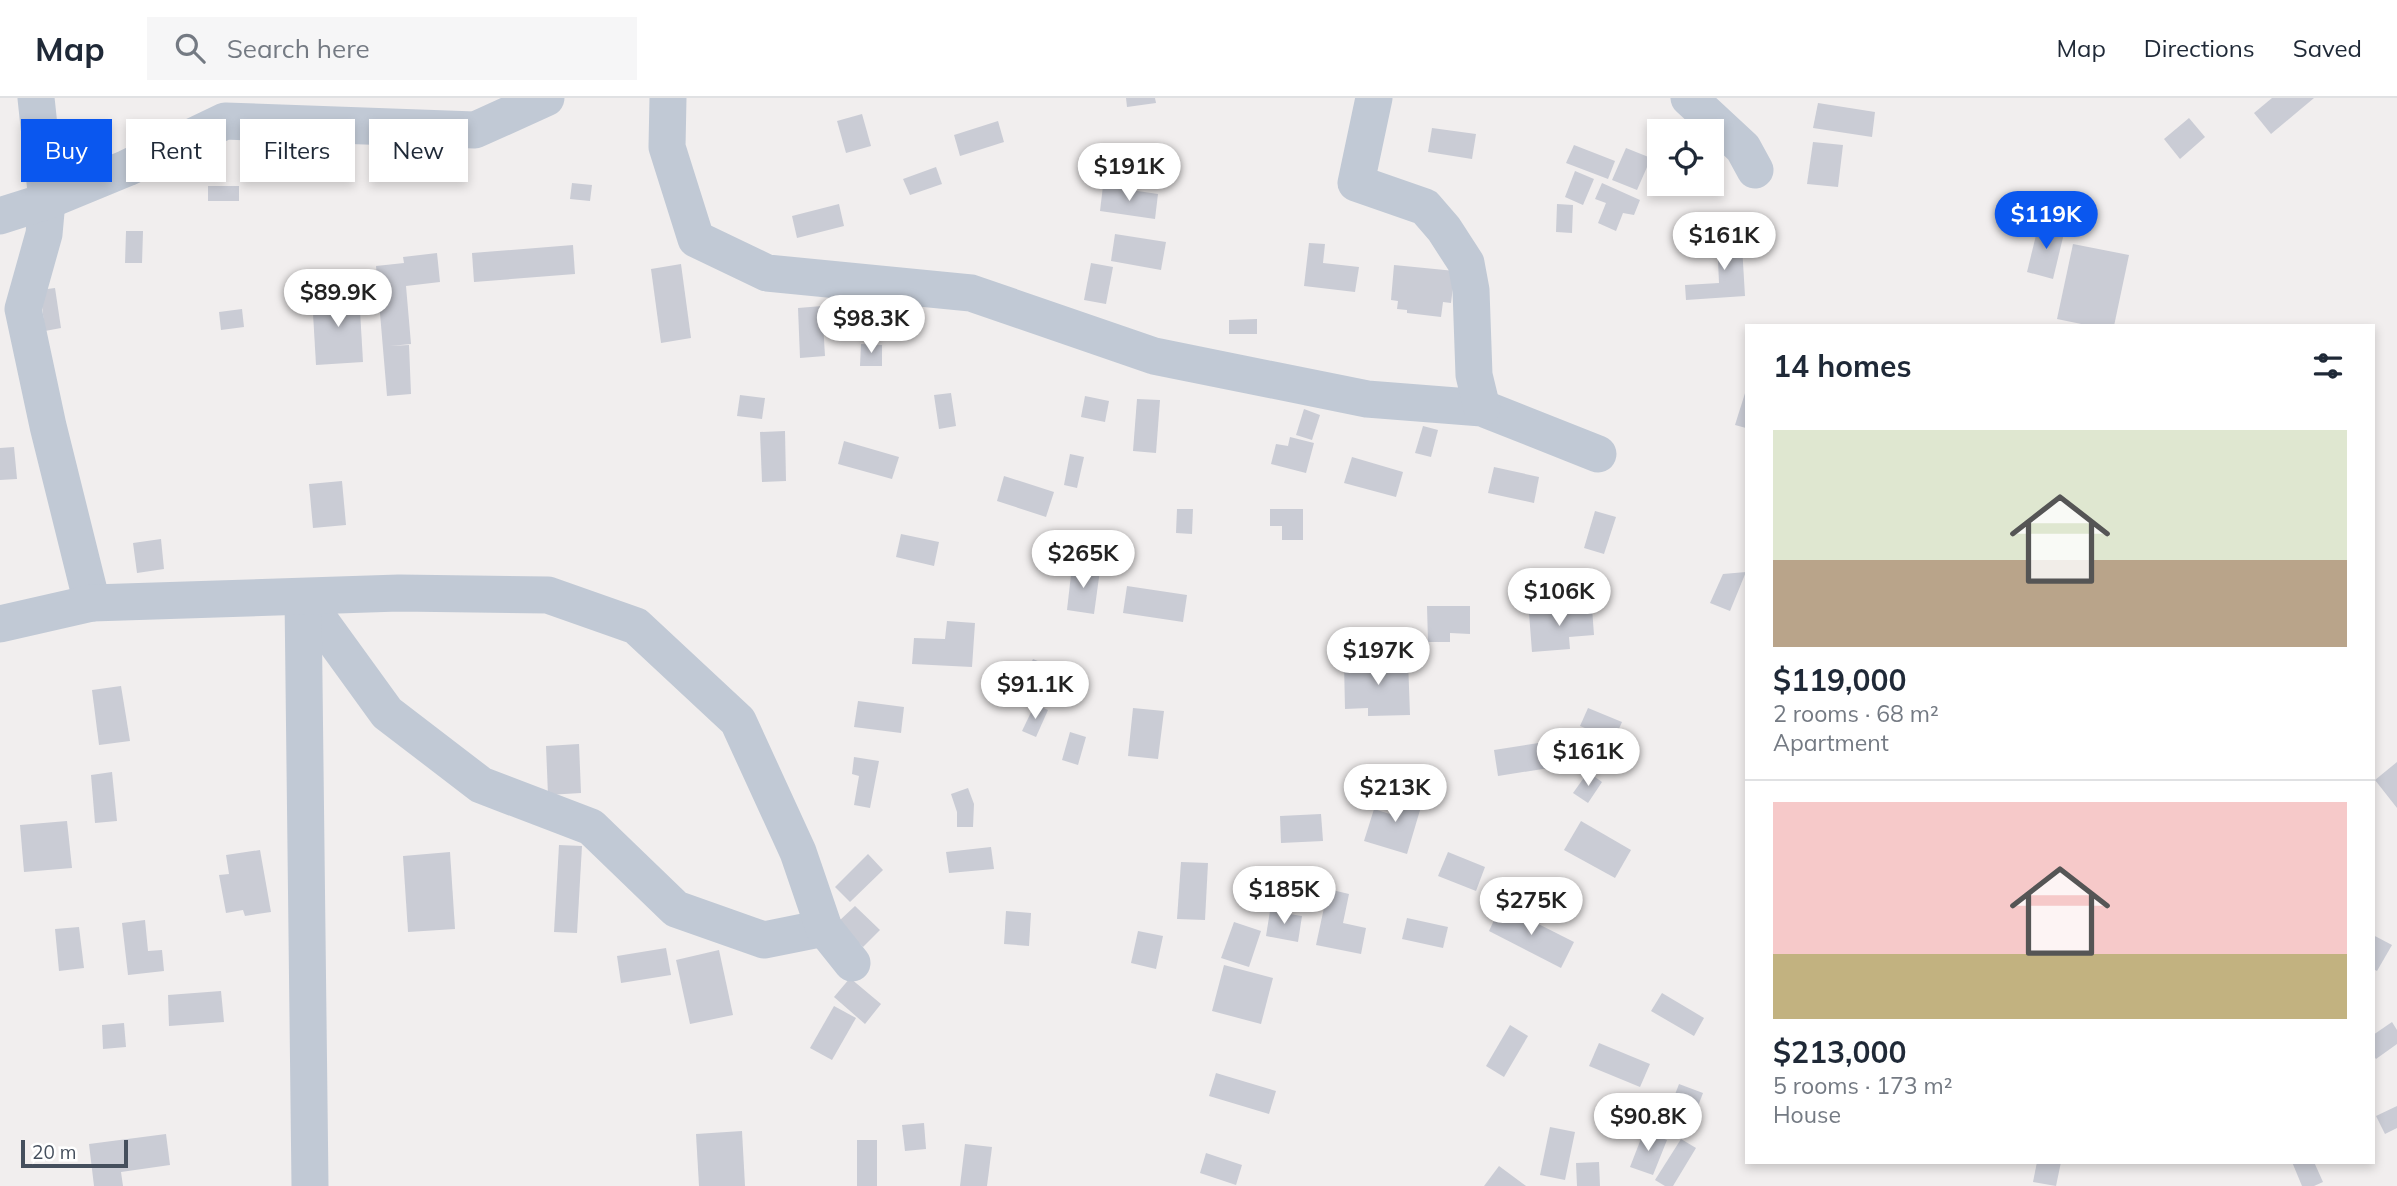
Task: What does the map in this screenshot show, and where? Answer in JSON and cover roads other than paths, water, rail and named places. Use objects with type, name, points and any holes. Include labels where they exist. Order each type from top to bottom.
[{"type":"street","points":[[36,98],[47,201],[44,234],[23,309],[48,426],[92,603]]},
{"type":"street","points":[[0,216],[47,201],[127,168],[225,121],[475,130],[546,98]]},
{"type":"street","points":[[668,98],[667,147],[696,239],[767,273],[971,293],[1154,356],[1367,399],[1482,408],[1598,454]]},
{"type":"street","points":[[1374,98],[1356,183],[1425,207],[1466,262],[1471,290],[1474,376],[1482,408]]},
{"type":"street","points":[[1689,98],[1743,148],[1755,170]]},
{"type":"street","points":[[0,624],[92,603],[399,593],[548,595],[636,626],[738,721],[798,852],[824,928],[852,963]]},
{"type":"street","points":[[303,597],[387,713],[481,785],[591,827],[676,909],[764,940],[824,928]]},
{"type":"street","points":[[303,597],[310,1186]]}]
